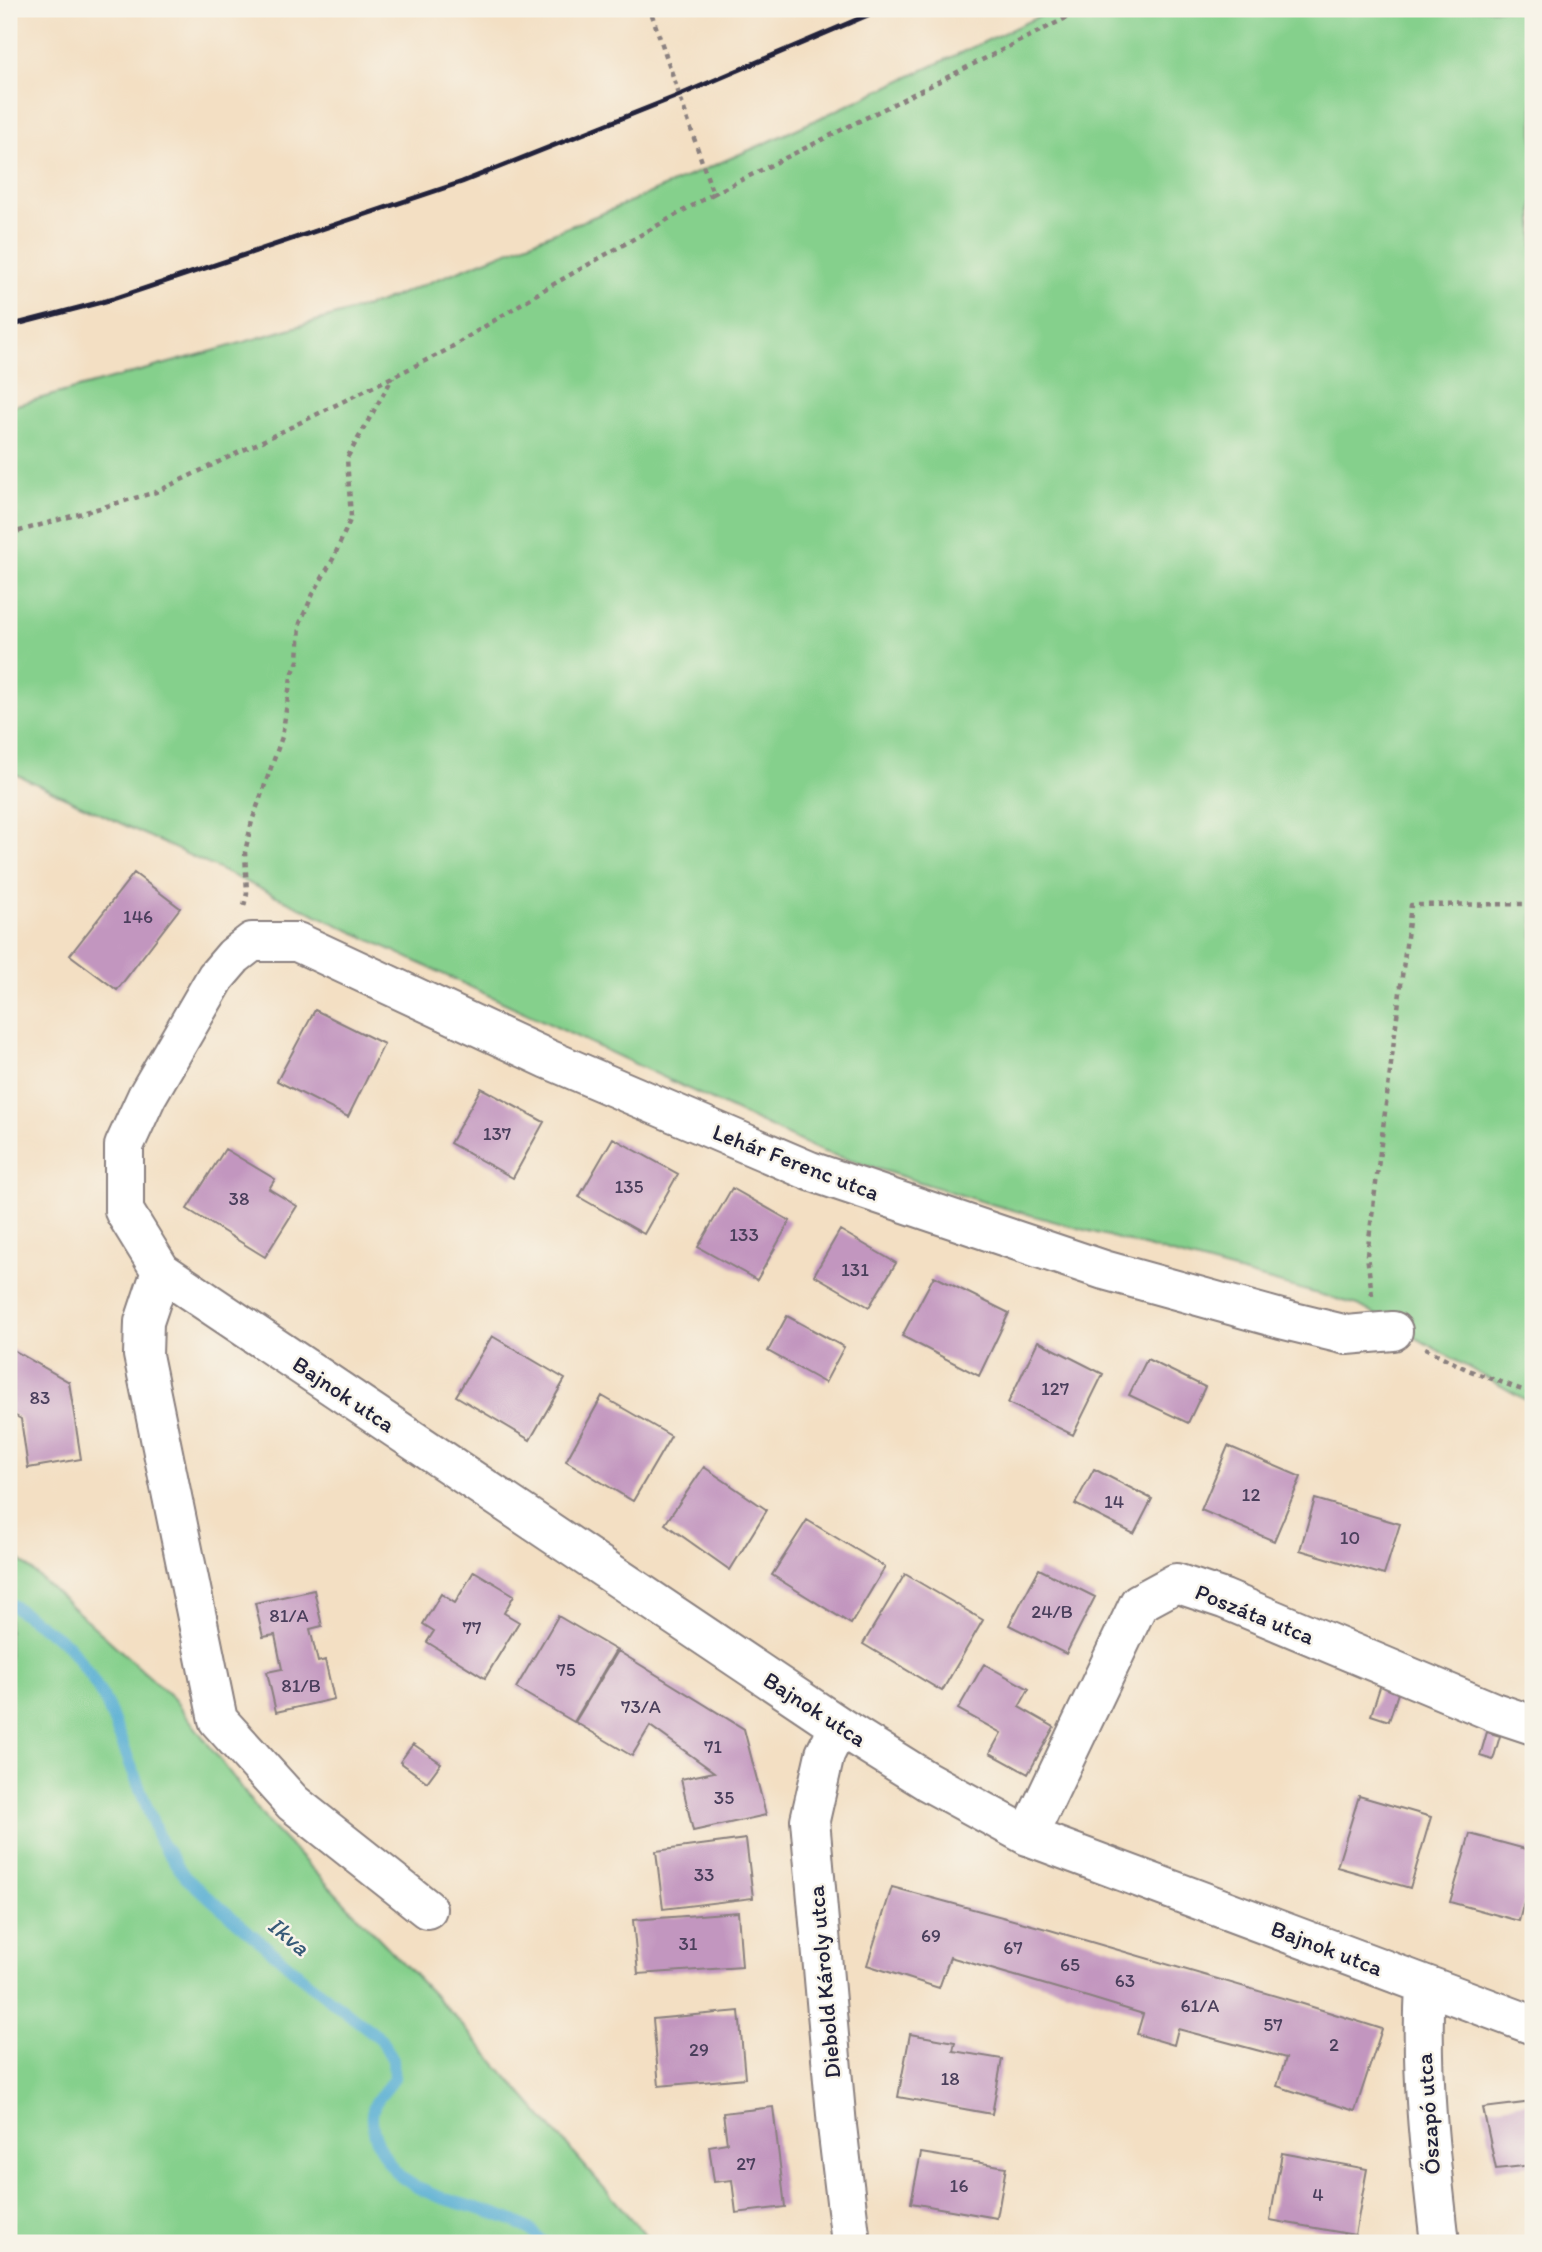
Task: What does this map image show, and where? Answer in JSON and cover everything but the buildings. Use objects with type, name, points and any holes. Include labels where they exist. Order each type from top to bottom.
[{"type":"street","name":"Lehár Ferenc utca","points":[[147,1096],[216,977],[234,956],[252,942],[297,942],[548,1059],[810,1171],[1104,1270],[1281,1319],[1347,1335],[1393,1331]]},
{"type":"street","name":"Bajnok utca","points":[[147,1096],[124,1146],[124,1211],[161,1271],[839,1726],[927,1781],[1028,1836],[1533,2025]]},
{"type":"street","points":[[161,1271],[144,1322],[143,1354],[218,1720],[293,1803],[426,1909]]},
{"type":"street","name":"Poszáta utca","points":[[1028,1836],[1139,1603],[1176,1583],[1224,1599],[1494,1712],[1533,1725]]},
{"type":"street","name":"Diebold Károly utca","points":[[839,1726],[825,1754],[810,1820],[837,2126],[851,2243]]},
{"type":"street","name":"Őszapó utca","points":[[1425,1986],[1424,2096],[1440,2243]]},
{"type":"path","points":[[650,9],[713,194]]},
{"type":"path","points":[[9,534],[156,492],[445,351],[545,289],[713,194],[1084,9]]},
{"type":"path","points":[[234,956],[247,893],[245,852],[252,821],[282,737],[291,677],[298,661],[300,623],[351,518],[347,458],[393,376]]},
{"type":"path","points":[[1533,904],[1411,905],[1367,1255],[1373,1301],[1393,1331],[1468,1370],[1533,1394]]},
{"type":"green space","points":[[1055,9],[1533,9],[1533,1404],[1358,1305],[980,1201],[821,1151],[9,771],[9,407],[378,303],[613,209],[768,142]]},
{"type":"green space","points":[[9,1550],[173,1698],[269,1824],[456,2018],[652,2243],[9,2243]]},
{"type":"waterway","name":"Ikva","points":[[9,1603],[68,1645],[90,1675],[107,1704],[160,1841],[185,1877],[310,1984],[381,2039],[393,2060],[394,2078],[375,2104],[372,2123],[390,2165],[418,2188],[514,2221],[529,2229],[545,2243]]},
{"type":"railway","points":[[9,326],[113,299],[462,182],[680,95],[882,9]]}]
